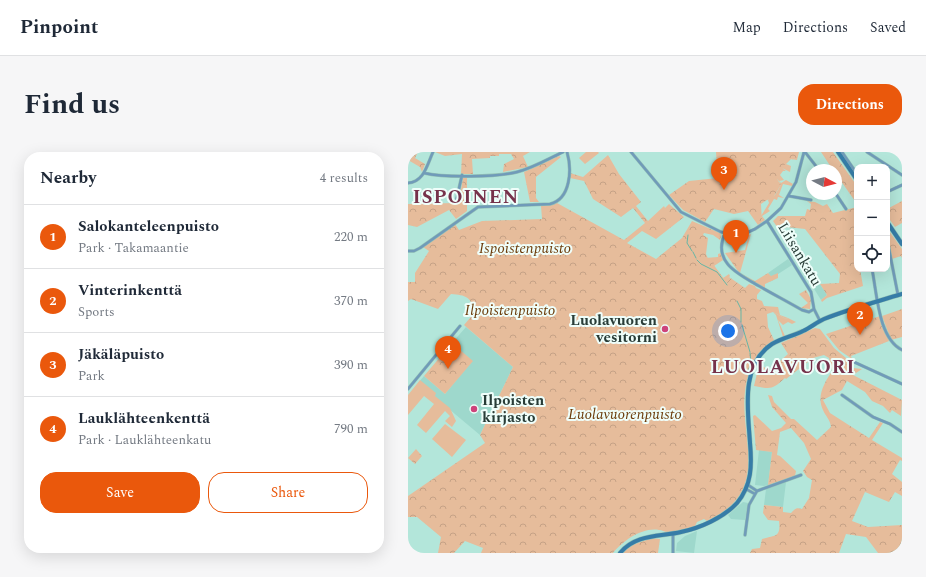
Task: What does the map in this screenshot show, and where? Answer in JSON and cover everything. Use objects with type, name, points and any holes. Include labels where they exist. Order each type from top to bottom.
[{"type":"street","points":[[408,183],[418,180],[424,173],[433,152]]},
{"type":"street","points":[[424,173],[462,175],[518,172],[563,152]]},
{"type":"street","points":[[408,251],[414,251],[420,248],[478,207],[550,204],[558,201],[564,195],[566,188],[569,163],[567,152]]},
{"type":"street","points":[[631,152],[677,208],[692,219],[725,233],[744,234],[767,221],[780,209],[796,182],[805,152]]},
{"type":"street","points":[[805,152],[814,164]]},
{"type":"street","points":[[838,152],[854,170]]},
{"type":"street","points":[[842,152],[854,174]]},
{"type":"street","points":[[867,152],[876,160],[902,175]]},
{"type":"street","points":[[456,202],[462,175]]},
{"type":"street","points":[[890,191],[902,185]]},
{"type":"street","points":[[789,196],[806,199]]},
{"type":"street","points":[[840,200],[846,209]]},
{"type":"street","name":"Liisankatu","points":[[767,221],[811,292],[814,309],[820,321]]},
{"type":"street","points":[[890,226],[902,244]]},
{"type":"street","points":[[725,233],[721,249],[728,265],[735,273],[802,310],[809,312],[814,309]]},
{"type":"street","points":[[620,553],[627,546],[640,539],[695,528],[717,518],[737,502],[747,487],[752,459],[748,390],[753,370],[760,356],[772,344],[802,332],[820,321],[900,295],[890,252]]},
{"type":"street","points":[[873,272],[882,319],[890,341],[902,350]]},
{"type":"street","points":[[408,390],[460,326]]},
{"type":"street","points":[[854,362],[902,384]]},
{"type":"street","points":[[842,395],[859,408],[902,432]]},
{"type":"street","points":[[745,535],[749,505],[756,493],[801,475]]},
{"type":"street","points":[[747,487],[756,493]]},
{"type":"street","points":[[673,533],[673,553]]},
{"type":"shaded area","points":[[788,259],[792,265],[772,278],[768,273]]},
{"type":"shaded area","points":[[811,284],[820,284],[827,295],[821,300]]},
{"type":"shaded area","points":[[466,327],[513,367],[480,435],[418,383],[424,376],[445,394],[472,361],[452,343]]},
{"type":"shaded area","points":[[759,450],[772,452],[768,485],[764,486],[755,485]]},
{"type":"shaded area","points":[[786,482],[783,507],[764,505],[766,489]]},
{"type":"shaded area","points":[[743,502],[748,503],[745,520],[731,519],[728,515]]},
{"type":"shaded area","points":[[697,531],[694,553],[676,551],[677,543],[685,536]]},
{"type":"green space","points":[[408,152],[418,152],[415,158],[425,164],[422,172],[420,167],[408,160]]},
{"type":"green space","points":[[435,152],[530,152],[523,156],[528,167],[503,172],[504,164],[514,159],[511,154],[499,154],[499,156],[490,156],[490,158],[472,159],[473,174],[461,174],[462,154],[445,156]]},
{"type":"green space","points":[[586,152],[599,153],[585,164],[579,158]]},
{"type":"green space","points":[[716,152],[799,152],[797,160],[791,159],[786,162],[777,179],[781,185],[772,199],[761,204],[762,222],[758,225],[748,211],[734,214],[714,209],[705,222],[683,210],[669,195],[689,181],[718,178]]},
{"type":"green space","points":[[821,152],[833,152],[841,164],[829,164]]},
{"type":"green space","name":"Luolavuorenpuisto","points":[[608,155],[619,174],[641,202],[636,206],[648,221],[664,206],[665,208],[669,204],[684,217],[656,239],[642,231],[627,243],[656,259],[682,238],[692,221],[720,233],[720,240],[713,235],[704,233],[703,235],[708,238],[706,254],[710,263],[721,255],[722,257],[713,264],[727,283],[745,288],[749,284],[755,286],[761,290],[757,295],[757,299],[762,301],[764,306],[778,307],[780,315],[788,318],[786,319],[773,312],[767,314],[768,327],[774,340],[755,363],[747,380],[744,400],[748,458],[747,476],[741,493],[728,508],[707,521],[704,519],[697,522],[695,526],[675,531],[667,532],[653,530],[640,533],[627,540],[613,553],[481,553],[483,548],[465,541],[454,553],[438,553],[441,537],[417,517],[408,517],[408,496],[485,443],[480,435],[513,367],[464,325],[475,312],[470,300],[461,295],[451,294],[438,309],[411,299],[408,301],[408,282],[415,282],[415,273],[429,251],[423,247],[455,224],[459,230],[482,221],[542,219],[541,206],[557,203],[624,240],[645,223],[633,208],[621,217],[593,199],[584,181],[570,178],[570,173],[583,177]]},
{"type":"green space","points":[[559,156],[561,157],[536,177],[536,198],[539,202],[530,202],[524,172]]},
{"type":"green space","points":[[791,158],[794,160],[791,159],[786,164],[791,166],[790,172],[782,168],[786,171],[783,171],[780,175],[784,180],[779,181],[781,183],[786,180],[793,184],[792,186],[783,184],[779,195],[784,198],[778,197],[777,200],[774,199],[768,209],[770,211],[762,216],[765,220],[762,222],[761,216],[769,203],[768,200],[775,195],[781,185],[778,180],[766,171]]},
{"type":"green space","points":[[842,165],[854,182],[854,200],[842,183]]},
{"type":"green space","points":[[463,177],[467,177],[467,211],[456,219],[449,210],[417,227],[408,225],[408,204],[456,203],[460,196]]},
{"type":"green space","points":[[807,201],[815,202],[823,206],[827,204],[833,213],[854,208],[854,272],[861,272],[863,286],[827,298],[822,302],[821,300],[827,295],[820,284],[839,283],[840,274],[805,229],[787,227],[780,231],[773,221],[778,216],[805,216],[807,209],[810,210],[811,204]]},
{"type":"green space","points":[[902,201],[902,223],[895,227],[890,220],[890,207]]},
{"type":"green space","points":[[890,232],[902,249],[902,258],[901,256],[892,259]]},
{"type":"green space","points":[[751,234],[740,273],[755,281],[768,273],[771,276],[778,273],[778,278],[765,284],[765,288],[740,274],[725,253],[745,250],[749,235]]},
{"type":"green space","points":[[721,253],[723,260],[714,266],[723,278],[729,274],[730,276],[725,282],[740,292],[739,296],[698,256],[705,258],[718,257],[718,254]]},
{"type":"green space","points":[[729,277],[745,288],[739,292],[725,281]]},
{"type":"green space","points":[[806,290],[811,299],[810,309],[801,308],[808,303],[799,294]]},
{"type":"green space","points":[[902,309],[902,337],[891,340],[882,316]]},
{"type":"green space","points":[[773,312],[786,319],[788,318],[796,322],[792,324],[788,322],[783,325],[778,320],[785,336],[783,337],[776,315]]},
{"type":"green space","points":[[880,316],[889,341],[851,356],[852,359],[839,350],[826,334]]},
{"type":"green space","points":[[815,328],[820,329],[834,348],[852,363],[853,368],[862,369],[853,375],[902,400],[901,416],[892,410],[890,413],[883,406],[872,401],[865,392],[847,381],[842,390],[823,400],[830,413],[869,438],[880,422],[883,423],[872,440],[902,458],[902,461],[900,460],[892,474],[902,482],[902,496],[895,492],[889,502],[865,492],[852,521],[868,527],[902,525],[902,553],[878,553],[866,537],[846,534],[839,553],[750,553],[752,549],[760,548],[762,539],[776,535],[779,530],[779,521],[768,520],[763,513],[764,505],[783,507],[783,512],[791,513],[798,508],[802,509],[809,498],[812,480],[807,477],[803,471],[811,459],[804,443],[791,428],[780,432],[777,455],[796,471],[795,476],[768,485],[772,452],[756,450],[753,416],[755,415],[772,431],[781,428],[786,423],[772,407],[768,395],[772,396],[774,402],[791,419],[794,419],[817,440],[831,427],[820,400],[822,389],[832,371],[829,358],[824,355],[813,358],[786,379],[785,378],[771,388],[754,386],[759,365],[770,370],[788,354],[781,343]]},
{"type":"green space","points":[[452,343],[473,361],[445,394],[424,376]]},
{"type":"green space","points":[[420,380],[436,393],[435,396],[450,408],[456,421],[452,427],[445,421],[450,416],[445,411],[426,433],[417,425],[434,404],[424,396],[408,415],[408,395]]},
{"type":"green space","points":[[445,424],[466,440],[452,457],[432,439]]},
{"type":"green space","points":[[416,449],[422,456],[415,464],[408,458]]},
{"type":"green space","points":[[652,538],[660,539],[658,553],[622,553],[632,545]]},
{"type":"waterway","points":[[688,235],[687,243],[692,251]]},
{"type":"waterway","points":[[693,252],[696,258]]},
{"type":"waterway","points":[[697,260],[701,264],[717,272],[727,285]]},
{"type":"waterway","points":[[737,301],[741,309],[741,322]]},
{"type":"waterway","points":[[742,325],[750,352]]},
{"type":"waterway","points":[[747,374],[751,363],[750,353]]},
{"type":"place","name":"Jäkäläpuisto","points":[[724,190]]},
{"type":"place","name":"Salokanteleenpuisto","points":[[736,253]]},
{"type":"place","name":"Luolavuoren vesitorni","points":[[665,329]]},
{"type":"place","name":"Vinterinkenttä","points":[[860,335]]},
{"type":"place","name":"Lauklähteenkenttä","points":[[448,369]]},
{"type":"place","name":"Ilpoisten kirjasto","points":[[474,409]]},
{"type":"district","name":"ISPOINEN","points":[[466,196]]},
{"type":"district","name":"LUOLAVUORI","points":[[783,366]]},
{"type":"park label","name":"Ispoistenpuisto","points":[[525,248]]},
{"type":"park label","name":"Ilpoistenpuisto","points":[[510,310]]}]
